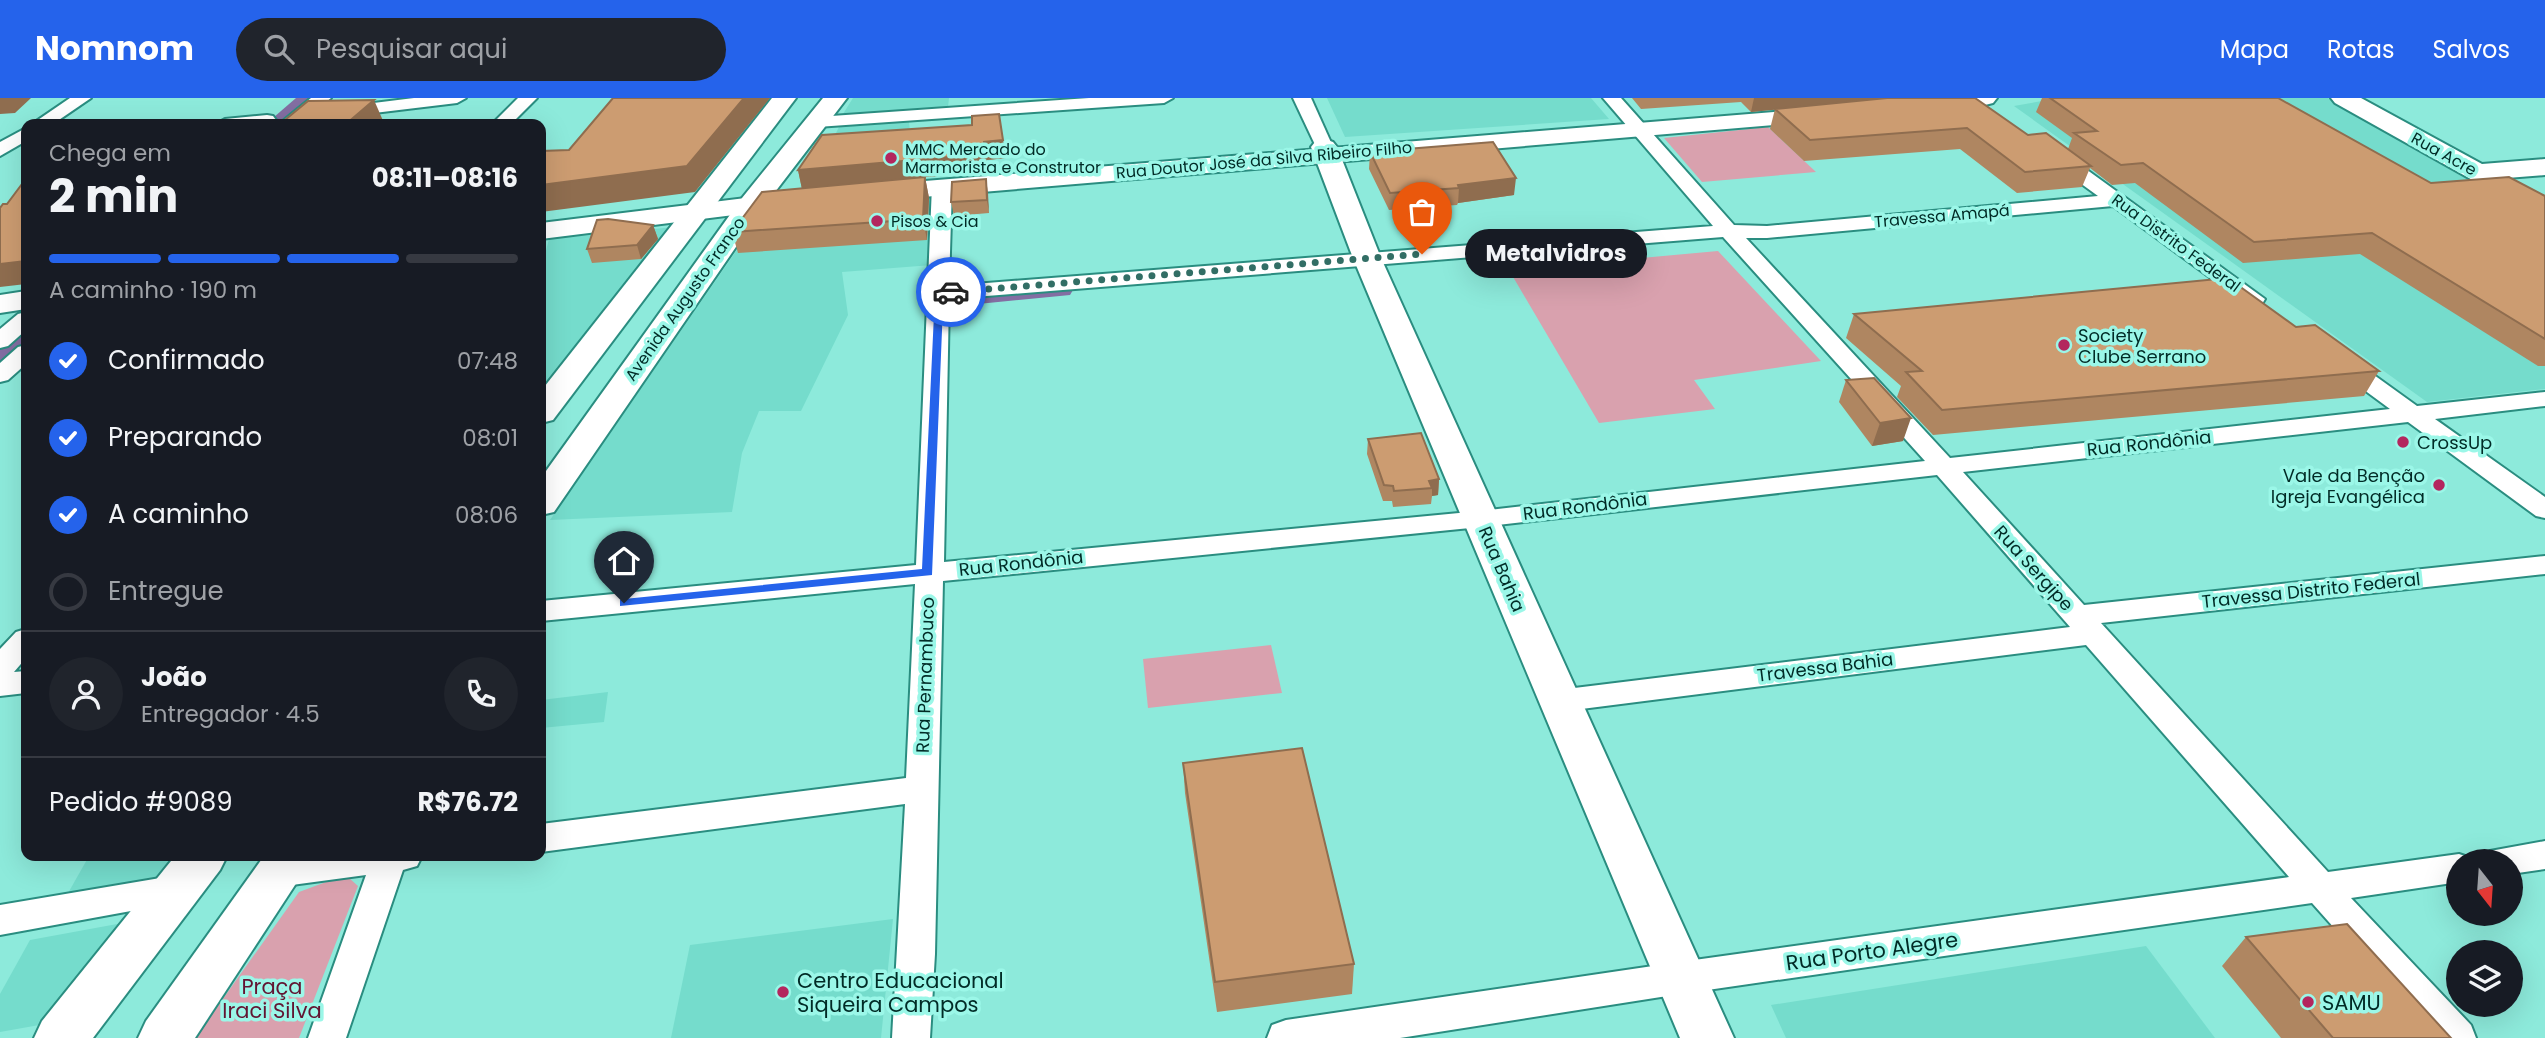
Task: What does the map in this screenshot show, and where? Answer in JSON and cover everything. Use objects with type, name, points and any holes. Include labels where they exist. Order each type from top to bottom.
[{"type":"main road","points":[[546,407],[784,98]]},
{"type":"main road","name":"Avenida Augusto Franco","points":[[546,497],[757,199],[835,98]]},
{"type":"main road","name":"Rua Acre","points":[[2343,98],[2545,209]]},
{"type":"main road","points":[[1905,107],[1987,104]]},
{"type":"main road","name":"Rua Doutor José da Silva Ribeiro Filho","points":[[703,205],[838,191],[1840,108]]},
{"type":"main road","name":"Rua Doutor José da Silva Ribeiro Filho","points":[[838,191],[942,186],[1326,151]]},
{"type":"main road","name":"Rua Bahia","points":[[1326,151],[1370,265],[1707,1038]]},
{"type":"main road","points":[[2477,172],[2545,167]]},
{"type":"main road","points":[[546,221],[703,205]]},
{"type":"main road","points":[[546,230],[703,205]]},
{"type":"main road","points":[[0,293],[21,290]]},
{"type":"main road","points":[[0,304],[21,301]]},
{"type":"main road","points":[[165,1038],[283,865]]},
{"type":"main road","points":[[61,1038],[190,873]]},
{"type":"street","points":[[49,119],[82,98]]},
{"type":"street","points":[[269,119],[294,98]]},
{"type":"street","points":[[296,119],[322,98]]},
{"type":"street","points":[[307,119],[457,98]]},
{"type":"street","points":[[506,119],[528,98]]},
{"type":"street","points":[[817,122],[1164,98]]},
{"type":"street","name":"Rua Bahia","points":[[1302,98],[1326,151]]},
{"type":"street","name":"Rua Sergipe","points":[[1612,98],[1730,236],[1942,465],[2318,889],[2458,1038]]},
{"type":"street","points":[[0,150],[21,136]]},
{"type":"street","name":"Rua Distrito Federal","points":[[2042,146],[2270,311]]},
{"type":"street","points":[[0,150],[21,148]]},
{"type":"street","name":"Rua Pernambuco","points":[[911,1038],[942,186]]},
{"type":"street","name":"Travessa Amapá","points":[[939,300],[1730,236],[2118,200]]},
{"type":"street","points":[[0,341],[21,323]]},
{"type":"street","points":[[2325,351],[2545,510]]},
{"type":"street","points":[[0,375],[21,356]]},
{"type":"street","name":"Rua Rondônia","points":[[546,611],[1480,519],[1942,465],[2545,400]]},
{"type":"street","name":"Travessa Distrito Federal","points":[[2085,625],[2545,565]]},
{"type":"street","name":"Travessa Bahia","points":[[1558,701],[2085,625]]},
{"type":"street","points":[[0,668],[21,645]]},
{"type":"street","points":[[0,685],[21,683]]},
{"type":"street","points":[[546,837],[922,789]]},
{"type":"street","points":[[2524,858],[2545,855]]},
{"type":"street","points":[[283,865],[340,861]]},
{"type":"street","points":[[327,1038],[395,861]]},
{"type":"street","name":"Rua Porto Alegre","points":[[1286,1038],[1680,978],[2446,869]]},
{"type":"street","points":[[0,920],[190,873]]},
{"type":"shaded area","points":[[853,98],[949,98],[948,107],[843,114]]},
{"type":"shaded area","points":[[1327,98],[1591,98],[1609,119],[1345,137]]},
{"type":"shaded area","points":[[2059,98],[2328,98],[2545,216],[2545,389],[2427,402],[2014,106]]},
{"type":"shaded area","points":[[909,122],[911,141],[826,153],[839,127]]},
{"type":"shaded area","points":[[935,191],[932,265],[842,272],[848,315],[801,411],[759,411],[742,453],[732,512],[550,520],[768,205]]},
{"type":"shaded area","points":[[674,227],[546,390],[546,251],[549,239]]},
{"type":"shaded area","points":[[608,692],[604,722],[546,728],[546,699]]},
{"type":"shaded area","points":[[86,861],[184,861],[168,882],[67,895]]},
{"type":"shaded area","name":"Centro Educacional Siqueira Campos","points":[[893,919],[881,1038],[671,1038],[690,945]]},
{"type":"shaded area","points":[[128,922],[45,1024],[0,1032],[0,994],[30,940]]},
{"type":"shaded area","points":[[2146,946],[2215,1038],[1786,1038],[1771,1005]]},
{"type":"green space","points":[[1768,127],[1816,172],[1702,182],[1664,138]]},
{"type":"green space","points":[[1718,251],[1821,361],[1694,380],[1715,409],[1599,423],[1509,270]]},
{"type":"green space","points":[[1271,645],[1282,693],[1148,708],[1143,659]]},
{"type":"green space","name":"Praça Iraci Silva","points":[[349,878],[358,886],[299,1038],[195,1038],[299,892],[334,879]]},
{"type":"building","points":[[613,98],[744,98],[687,166],[546,184],[546,151],[569,150]]},
{"type":"building","points":[[1887,98],[1975,98],[2028,135],[2046,133],[2091,166],[2025,172],[1967,128],[1810,140],[1775,109]]},
{"type":"building","points":[[2050,98],[2278,98],[2431,183],[2509,177],[2545,196],[2545,339],[2372,233],[2254,242],[2143,163],[2121,165],[2074,133],[2097,131]]},
{"type":"building","points":[[374,100],[352,119],[286,119],[308,101]]},
{"type":"building","points":[[999,114],[1003,140],[984,142],[985,154],[798,170],[822,135],[972,125],[972,116]]},
{"type":"building","points":[[1493,142],[1516,178],[1458,185],[1459,188],[1390,193],[1370,152]]},
{"type":"building","points":[[925,177],[923,219],[732,232],[762,192]]},
{"type":"building","points":[[986,179],[987,200],[951,202],[952,182]]},
{"type":"building","points":[[21,185],[21,262],[0,264],[0,208],[7,204]]},
{"type":"building","points":[[597,220],[653,225],[637,245],[587,249]]},
{"type":"building","points":[[2228,278],[2296,327],[2315,325],[2379,371],[1942,410],[1906,372],[1922,371],[1854,314]]},
{"type":"building","points":[[1874,378],[1911,418],[1880,423],[1846,380]]},
{"type":"building","points":[[1421,433],[1439,479],[1429,481],[1432,488],[1394,491],[1393,486],[1384,485],[1368,439]]},
{"type":"building","points":[[1302,748],[1354,964],[1215,982],[1183,763]]},
{"type":"building","points":[[2347,924],[2451,1038],[2333,1038],[2246,937]]},
{"type":"waterway","points":[[282,119],[308,98]]},
{"type":"waterway","points":[[968,298],[1061,290]]},
{"type":"waterway","points":[[0,356],[21,338]]},
{"type":"way so far","points":[[951,292],[1422,254]]},
{"type":"place","name":"MMC Mercado do Marmorista e Construtor","points":[[891,158]]},
{"type":"place","name":"Pisos & Cia","points":[[877,221]]},
{"type":"place","name":"Metalvidros","points":[[1422,254]]},
{"type":"place","name":"Society Clube Serrano","points":[[2064,345]]},
{"type":"place","name":"CrossUp","points":[[2403,442]]},
{"type":"place","name":"Vale da Benção Igreja Evangélica","points":[[2439,485]]},
{"type":"place","name":"Centro Educacional Siqueira Campos","points":[[783,992]]},
{"type":"place","name":"SAMU","points":[[2308,1002]]},
{"type":"route","points":[[624,603],[928,573],[939,293],[951,292]]}]
